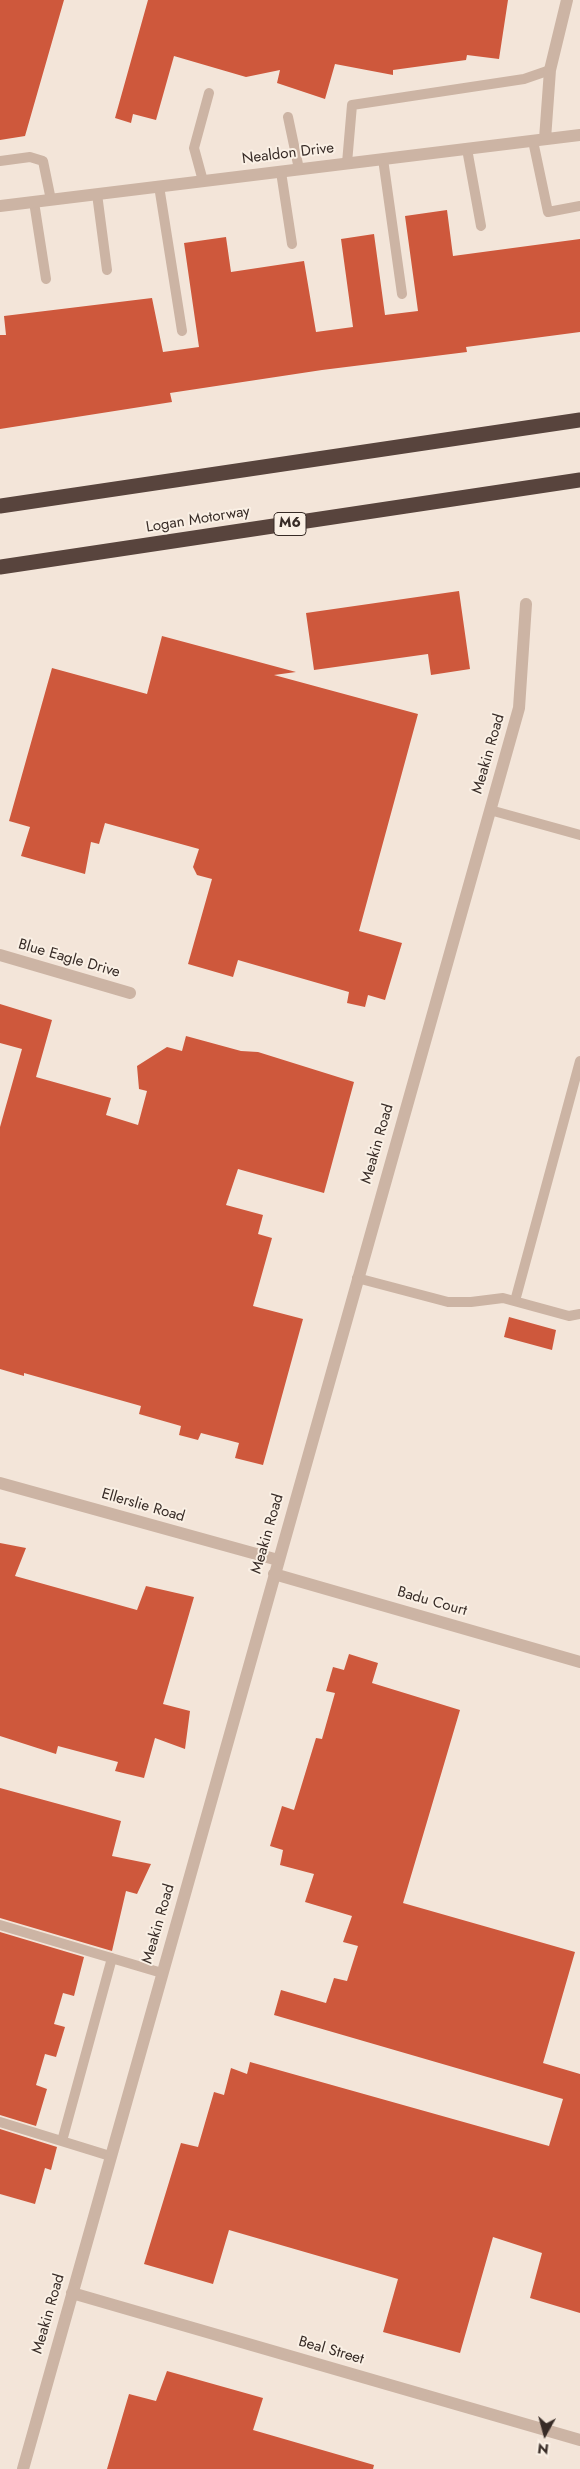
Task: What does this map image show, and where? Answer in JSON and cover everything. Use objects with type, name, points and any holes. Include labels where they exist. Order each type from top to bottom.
[{"type":"highway","points":[[0,506],[580,420]]},
{"type":"highway","name":"Logan Motorway","points":[[0,567],[580,480]]},
{"type":"highway","points":[[0,500],[32,502]]},
{"type":"street","points":[[539,140],[550,70],[567,0]]},
{"type":"street","name":"Nealdon Drive","points":[[0,206],[580,135]]},
{"type":"street","name":"Meakin Road","points":[[23,2469],[519,708],[526,604]]},
{"type":"street","name":"Blue Eagle Drive","points":[[0,956],[130,993]]},
{"type":"street","name":"Ellerslie Road","points":[[0,1483],[278,1560]]},
{"type":"street","name":"Badu Court","points":[[274,1574],[580,1662]]},
{"type":"street","name":"Beal Street","points":[[72,2293],[580,2440]]},
{"type":"lane","points":[[348,164],[352,105],[524,79],[550,70]]},
{"type":"lane","points":[[203,181],[194,148],[209,93]]},
{"type":"lane","points":[[288,117],[299,170]]},
{"type":"lane","points":[[539,140],[548,212],[580,206]]},
{"type":"lane","points":[[467,149],[481,226]]},
{"type":"lane","points":[[0,161],[30,157],[43,161],[51,200]]},
{"type":"lane","points":[[383,159],[402,294]]},
{"type":"lane","points":[[281,172],[292,244]]},
{"type":"lane","points":[[159,186],[182,331]]},
{"type":"lane","points":[[97,194],[108,270]]},
{"type":"lane","points":[[34,202],[46,279]]},
{"type":"lane","points":[[490,810],[580,835]]},
{"type":"lane","points":[[515,1301],[580,1062]]},
{"type":"lane","points":[[357,1278],[448,1302],[470,1302],[503,1298],[569,1316],[580,1314]]},
{"type":"lane","points":[[0,1925],[162,1973]]},
{"type":"lane","points":[[62,2141],[112,1958]]},
{"type":"lane","points":[[0,2122],[110,2156]]},
{"type":"building","points":[[0,0],[64,0],[25,136],[0,140]]},
{"type":"building","points":[[148,0],[508,0],[499,59],[467,55],[466,60],[393,70],[393,75],[335,64],[325,99],[277,83],[280,70],[246,77],[174,56],[156,120],[133,114],[131,123],[115,118]]},
{"type":"building","points":[[447,210],[453,256],[580,239],[580,332],[466,347],[467,352],[322,370],[170,393],[172,402],[0,429],[0,335],[6,335],[4,316],[152,298],[163,352],[199,347],[184,243],[226,237],[231,272],[304,261],[316,332],[353,327],[341,239],[374,234],[385,315],[418,311],[405,216]]},
{"type":"building","points":[[459,591],[470,669],[431,675],[428,654],[314,670],[306,613]]},
{"type":"building","points":[[162,636],[296,672],[274,675],[418,714],[359,931],[402,943],[385,1000],[368,995],[365,1007],[347,1003],[349,992],[238,960],[233,977],[188,964],[212,879],[197,875],[193,867],[199,849],[105,823],[99,844],[91,842],[85,874],[21,856],[30,827],[9,821],[52,668],[147,694]]},
{"type":"building","points":[[0,1004],[52,1020],[36,1077],[111,1098],[106,1115],[138,1125],[147,1091],[139,1089],[137,1066],[167,1047],[182,1051],[186,1036],[241,1051],[258,1052],[354,1082],[324,1193],[238,1169],[226,1205],[263,1215],[258,1234],[272,1238],[253,1306],[303,1319],[263,1465],[235,1458],[239,1443],[201,1433],[198,1440],[179,1435],[181,1426],[139,1414],[141,1406],[24,1373],[24,1376],[0,1369],[0,1127],[22,1049],[0,1043]]},
{"type":"building","points":[[509,1317],[556,1330],[552,1350],[504,1337]]},
{"type":"building","points":[[0,1543],[26,1548],[15,1576],[137,1610],[146,1586],[194,1597],[163,1704],[190,1711],[185,1749],[155,1738],[144,1778],[115,1771],[118,1762],[58,1746],[56,1754],[0,1736]]},
{"type":"building","points":[[349,1654],[378,1663],[372,1683],[460,1710],[403,1903],[575,1952],[543,2063],[580,2074],[580,2313],[530,2298],[542,2253],[493,2237],[460,2353],[383,2332],[398,2279],[229,2230],[213,2284],[144,2264],[181,2143],[198,2147],[214,2092],[224,2095],[231,2068],[247,2074],[250,2062],[549,2146],[563,2099],[274,2015],[281,1990],[326,2003],[334,1978],[347,1981],[358,1946],[343,1942],[352,1916],[305,1902],[314,1874],[280,1865],[283,1850],[270,1846],[282,1806],[294,1810],[316,1738],[322,1739],[335,1693],[326,1691],[333,1667],[344,1670]]},
{"type":"building","points":[[0,1788],[121,1821],[112,1856],[151,1864],[137,1894],[126,1891],[112,1951],[0,1918]]},
{"type":"building","points":[[0,1932],[84,1957],[74,1996],[63,1993],[54,2024],[65,2027],[56,2057],[45,2054],[36,2085],[47,2089],[36,2126],[0,2115]]},
{"type":"building","points":[[0,2129],[57,2147],[51,2170],[45,2168],[35,2204],[0,2194]]},
{"type":"building","points":[[167,2371],[263,2398],[253,2430],[374,2465],[373,2469],[107,2469],[129,2394],[156,2401]]}]
